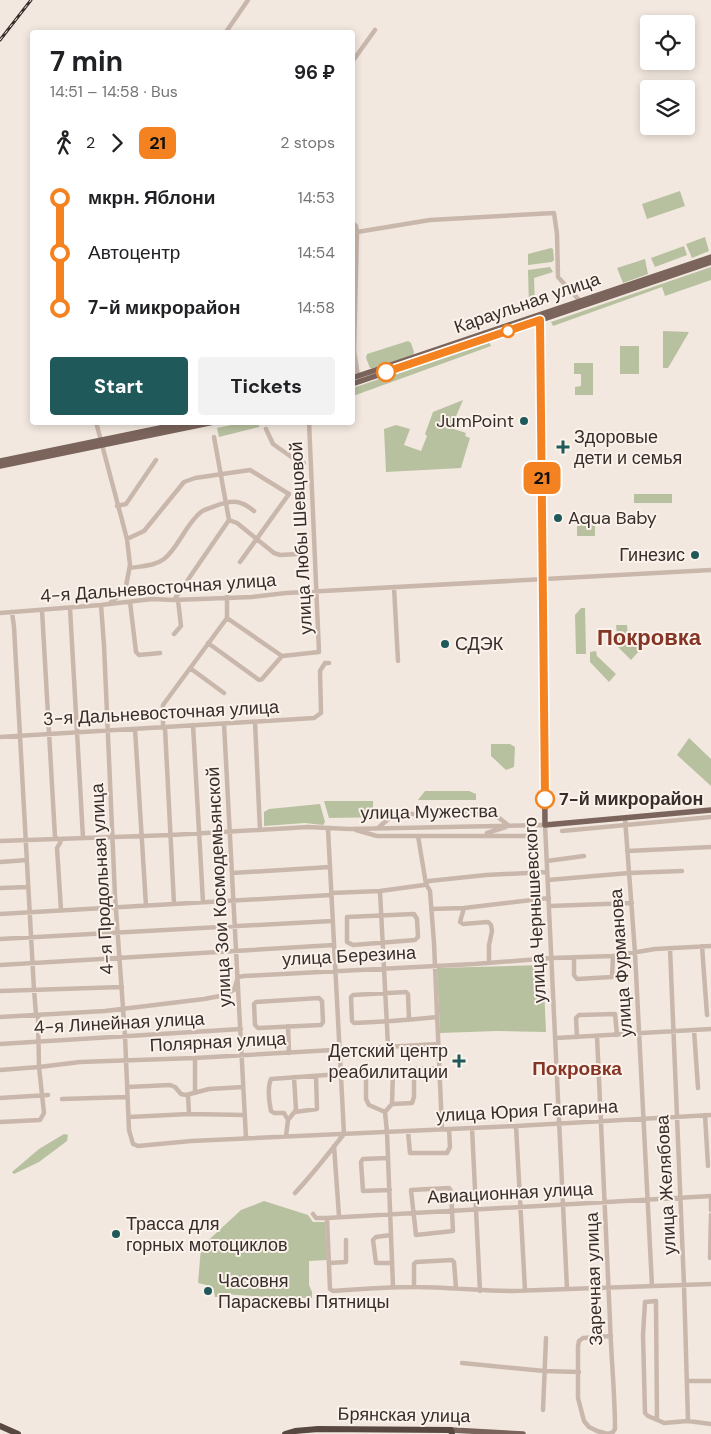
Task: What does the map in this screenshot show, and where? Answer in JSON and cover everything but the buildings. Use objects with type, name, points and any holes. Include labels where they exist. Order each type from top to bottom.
[{"type":"highway","points":[[0,1426],[18,1434]]},
{"type":"highway","name":"Брянская улица","points":[[285,1434],[294,1431],[318,1429],[451,1432]]},
{"type":"main road","name":"Караульная улица","points":[[355,383],[580,301],[711,257]]},
{"type":"main road","name":"Караульная улица","points":[[355,377],[711,262]]},
{"type":"main road","name":"улица Чернышевского","points":[[540,317],[545,824]]},
{"type":"main road","points":[[0,466],[177,425]]},
{"type":"main road","points":[[0,461],[198,425]]},
{"type":"main road","name":"улица Мужества","points":[[545,824],[625,821],[711,810]]},
{"type":"main road","points":[[470,1434],[476,1431]]},
{"type":"main road","name":"Брянская улица","points":[[451,1432],[476,1431],[522,1434]]},
{"type":"street","points":[[227,30],[248,0]]},
{"type":"street","points":[[355,58],[375,30]]},
{"type":"street","points":[[357,232],[430,220],[554,213],[557,234],[558,277],[580,301]]},
{"type":"street","points":[[355,225],[357,232],[355,311]]},
{"type":"street","points":[[97,425],[127,539],[130,568],[129,578],[122,593],[109,604]]},
{"type":"street","name":"улица Любы Шевцовой","points":[[282,656],[320,652],[309,425]]},
{"type":"street","points":[[266,429],[273,444],[300,463],[304,463]]},
{"type":"street","points":[[174,634],[181,626],[176,600],[229,520],[214,437]]},
{"type":"street","points":[[117,506],[126,504],[156,460]]},
{"type":"street","points":[[127,539],[144,531],[184,482],[195,478],[244,469],[253,470],[289,494],[240,562]]},
{"type":"street","points":[[130,568],[161,561],[202,511],[225,502],[237,501],[243,502],[254,511]]},
{"type":"street","points":[[229,520],[237,523],[274,553],[280,555],[298,554]]},
{"type":"street","name":"4-я Дальневосточная улица","points":[[0,613],[100,606],[152,599],[176,600],[711,570]]},
{"type":"street","points":[[394,587],[398,661]]},
{"type":"street","points":[[174,904],[163,705],[227,618],[227,597]]},
{"type":"street","points":[[130,602],[136,652],[139,655],[160,653]]},
{"type":"street","name":"4-я Продольная улица","points":[[100,606],[104,645],[112,837],[128,1087],[127,1096],[131,1141],[132,1144],[138,1146]]},
{"type":"street","points":[[70,608],[83,838]]},
{"type":"street","points":[[42,610],[55,837],[61,841],[57,848],[61,910]]},
{"type":"street","points":[[0,1122],[41,1119],[44,1113],[39,1067],[38,1015],[36,1014],[34,990],[12,612]]},
{"type":"street","points":[[208,643],[259,680],[282,656],[227,618]]},
{"type":"street","name":"3-я Дальневосточная улица","points":[[0,736],[314,718],[321,713],[320,671],[327,663]]},
{"type":"street","points":[[190,668],[224,693]]},
{"type":"street","points":[[255,722],[260,830]]},
{"type":"street","name":"улица Зои Космодемьянской","points":[[224,724],[246,1138]]},
{"type":"street","points":[[193,725],[203,902]]},
{"type":"street","points":[[135,729],[146,906]]},
{"type":"street","points":[[377,828],[394,814],[494,814],[510,826]]},
{"type":"street","points":[[562,831],[625,821],[711,817]]},
{"type":"street","name":"улица Фурманова","points":[[625,821],[640,1033],[652,1286]]},
{"type":"street","name":"улица Мужества","points":[[0,841],[171,835],[308,827],[355,829],[545,824]]},
{"type":"street","name":"улица Чернышевского","points":[[545,824],[567,1289]]},
{"type":"street","points":[[481,835],[510,826]]},
{"type":"street","points":[[295,1193],[314,1173],[322,1160],[344,1134],[328,829]]},
{"type":"street","points":[[355,829],[377,836],[532,836]]},
{"type":"street","points":[[418,836],[426,884],[430,891],[442,1129]]},
{"type":"street","points":[[627,851],[711,847]]},
{"type":"street","points":[[547,861],[584,856]]},
{"type":"street","points":[[0,862],[27,860]]},
{"type":"street","points":[[232,873],[330,867]]},
{"type":"street","points":[[548,880],[629,873],[682,871]]},
{"type":"street","points":[[0,914],[380,891],[426,884],[429,881],[486,875],[547,872]]},
{"type":"street","points":[[0,888],[28,887]]},
{"type":"street","points":[[380,891],[388,1046]]},
{"type":"street","points":[[431,909],[464,908],[549,898]]},
{"type":"street","points":[[550,906],[632,903]]},
{"type":"street","points":[[464,908],[460,922],[463,924],[488,922],[491,925],[489,963]]},
{"type":"street","points":[[382,915],[415,915],[418,937],[416,940],[383,942],[350,944],[347,942],[346,919],[348,917],[382,915]]},
{"type":"street","points":[[0,940],[332,921]]},
{"type":"street","points":[[0,965],[334,945]]},
{"type":"street","points":[[702,946],[707,1015]]},
{"type":"street","name":"улица Березина","points":[[238,977],[613,956],[647,950],[711,946]]},
{"type":"street","name":"улица Желябова","points":[[670,948],[688,1381],[688,1421]]},
{"type":"street","points":[[574,957],[574,976],[577,979],[612,977],[613,956]]},
{"type":"street","points":[[0,1017],[123,1009],[220,996],[234,990],[238,977]]},
{"type":"street","points":[[0,992],[122,986]]},
{"type":"street","points":[[409,1020],[408,994],[406,992],[352,996],[351,998],[352,1021],[354,1023],[409,1020],[437,1017]]},
{"type":"street","points":[[321,998],[323,1022],[321,1025],[288,1026],[254,1026],[254,1003],[286,999],[321,998]]},
{"type":"street","points":[[577,1037],[576,1018],[579,1015],[616,1014],[617,1035]]},
{"type":"street","points":[[288,1026],[289,1053]]},
{"type":"street","points":[[556,1038],[711,1029]]},
{"type":"street","name":"4-я Линейная улица","points":[[0,1044],[241,1030]]},
{"type":"street","points":[[694,1030],[698,1088]]},
{"type":"street","name":"Заречная улица","points":[[578,1372],[578,1398],[584,1421],[597,1431],[608,1434],[614,1431],[598,1036]]},
{"type":"street","name":"Полярная улица","points":[[0,1070],[125,1059],[242,1056],[438,1044]]},
{"type":"street","points":[[195,1058],[195,1093]]},
{"type":"street","points":[[384,1112],[370,1106],[367,1101],[367,1071],[438,1068]]},
{"type":"street","points":[[392,1104],[393,1070]]},
{"type":"street","points":[[384,1112],[392,1104],[412,1103],[414,1097],[414,1070]]},
{"type":"street","points":[[288,1120],[284,1114],[271,1111],[269,1082],[273,1078],[340,1074]]},
{"type":"street","points":[[295,1112],[314,1111],[317,1109],[316,1076]]},
{"type":"street","points":[[286,1136],[288,1120],[295,1112],[294,1077]]},
{"type":"street","points":[[128,1087],[170,1085],[175,1087],[181,1094],[188,1094],[209,1089],[243,1087]]},
{"type":"street","points":[[188,1094],[189,1114]]},
{"type":"street","points":[[0,1098],[48,1095]]},
{"type":"street","points":[[62,1100],[127,1096]]},
{"type":"street","points":[[384,1112],[390,1190],[393,1287]]},
{"type":"street","points":[[129,1117],[189,1114],[245,1115]]},
{"type":"street","name":"улица Юрия Гагарина","points":[[138,1146],[246,1138],[559,1124],[711,1114]]},
{"type":"street","points":[[705,1115],[708,1166]]},
{"type":"street","points":[[516,1126],[525,1290]]},
{"type":"street","points":[[472,1128],[480,1291]]},
{"type":"street","points":[[408,1131],[410,1153],[446,1152],[450,1147],[449,1129]]},
{"type":"street","points":[[334,1146],[339,1216]]},
{"type":"street","points":[[388,1158],[363,1160],[361,1162],[363,1191],[390,1190]]},
{"type":"street","points":[[449,1188],[451,1191],[453,1230],[452,1232],[417,1235],[414,1233],[412,1212],[412,1190],[449,1188]]},
{"type":"street","points":[[711,1196],[711,1210]]},
{"type":"street","name":"Авиационная улица","points":[[312,1214],[316,1218],[327,1218],[711,1196]]},
{"type":"street","points":[[710,1258],[711,1216]]},
{"type":"street","points":[[327,1218],[330,1289],[333,1291],[393,1287],[456,1288],[480,1291],[711,1284]]},
{"type":"street","points":[[391,1235],[376,1237],[374,1240],[376,1263],[392,1263]]},
{"type":"street","points":[[329,1263],[346,1262],[346,1240]]},
{"type":"street","points":[[414,1287],[414,1264],[416,1262],[452,1260],[454,1261],[456,1288]]},
{"type":"street","points":[[657,1420],[656,1301],[645,1301],[643,1335],[644,1410],[646,1415],[657,1420],[667,1423],[688,1421],[711,1424]]},
{"type":"street","points":[[644,1316],[656,1316]]},
{"type":"street","points":[[462,1363],[544,1371],[578,1372],[578,1344],[583,1338],[610,1336]]},
{"type":"street","points":[[543,1410],[546,1338]]},
{"type":"street","points":[[688,1381],[711,1381]]},
{"type":"green space","points":[[680,191],[685,206],[647,219],[642,204]]},
{"type":"green space","points":[[705,237],[709,251],[692,258],[686,244]]},
{"type":"green space","points":[[684,246],[687,255],[655,267],[651,258]]},
{"type":"green space","points":[[553,249],[554,260],[552,262],[528,265],[528,254]]},
{"type":"green space","points":[[645,259],[648,274],[623,283],[617,268]]},
{"type":"green space","points":[[550,267],[553,272],[534,278],[535,306],[529,308],[528,270]]},
{"type":"green space","points":[[711,267],[711,280],[665,296],[662,287],[553,326],[551,322]]},
{"type":"green space","points":[[663,331],[689,332],[668,368],[663,368]]},
{"type":"green space","points":[[408,341],[411,343],[413,355],[370,368],[366,358],[367,354]]},
{"type":"green space","points":[[489,341],[491,346],[355,395],[355,387]]},
{"type":"green space","points":[[620,346],[639,346],[639,374],[620,374]]},
{"type":"green space","points":[[574,363],[593,363],[593,395],[575,395],[575,387],[581,386],[581,374],[574,374]]},
{"type":"green space","points":[[463,400],[451,428],[466,433],[465,436],[470,438],[461,468],[386,472],[384,429],[396,425],[410,429],[404,445],[421,451],[433,412]]},
{"type":"green space","points":[[231,425],[259,425],[259,427],[219,437],[217,428]]},
{"type":"green space","points":[[634,494],[672,494],[672,503],[634,503]]},
{"type":"green space","points":[[577,516],[595,516],[595,536],[577,536]]},
{"type":"green space","points":[[581,608],[585,608],[586,654],[576,654],[575,615]]},
{"type":"green space","points":[[616,625],[627,625],[628,637],[641,649],[631,660],[618,647]]},
{"type":"green space","points":[[596,651],[597,656],[616,674],[609,682],[590,662],[590,652]]},
{"type":"green space","points":[[689,738],[711,759],[711,786],[677,755]]},
{"type":"green space","points":[[491,744],[510,744],[515,747],[514,767],[506,770],[491,756]]},
{"type":"green space","points":[[425,791],[469,791],[476,794],[476,800],[418,800]]},
{"type":"green space","points":[[324,801],[373,801],[373,809],[391,809],[386,817],[329,818]]},
{"type":"green space","points":[[320,804],[325,822],[323,825],[305,823],[264,826],[264,812],[269,809]]},
{"type":"green space","points":[[543,965],[546,1032],[440,1033],[437,968]]},
{"type":"green space","points":[[64,1134],[68,1135],[67,1141],[39,1162],[14,1174],[12,1172],[39,1149]]},
{"type":"green space","points":[[264,1201],[308,1215],[313,1222],[325,1222],[327,1260],[309,1261],[309,1285],[312,1298],[223,1294],[223,1297],[215,1297],[210,1287],[198,1283],[201,1247],[241,1210]]},
{"type":"railway","points":[[0,40],[31,0]]},
{"type":"bus line","name":"21","points":[[386,372],[540,320],[545,799]]},
{"type":"place","name":"JumPoint","points":[[524,421]]},
{"type":"place","name":"Здоровые дети и семья","points":[[563,447]]},
{"type":"place","name":"Aqua Baby","points":[[558,518]]},
{"type":"place","name":"Гинезис","points":[[695,555]]},
{"type":"place","name":"СДЭК","points":[[445,644]]},
{"type":"place","name":"7-й микрорайон","points":[[545,799]]},
{"type":"place","name":"Детский центр реабилитации","points":[[459,1061]]},
{"type":"place","name":"Трасса для горных мотоциклов","points":[[116,1234]]},
{"type":"place","name":"Часовня Параскевы Пятницы","points":[[208,1291]]},
{"type":"district","name":"Покровка","points":[[649,637]]},
{"type":"district","name":"Покровка","points":[[577,1068]]}]
